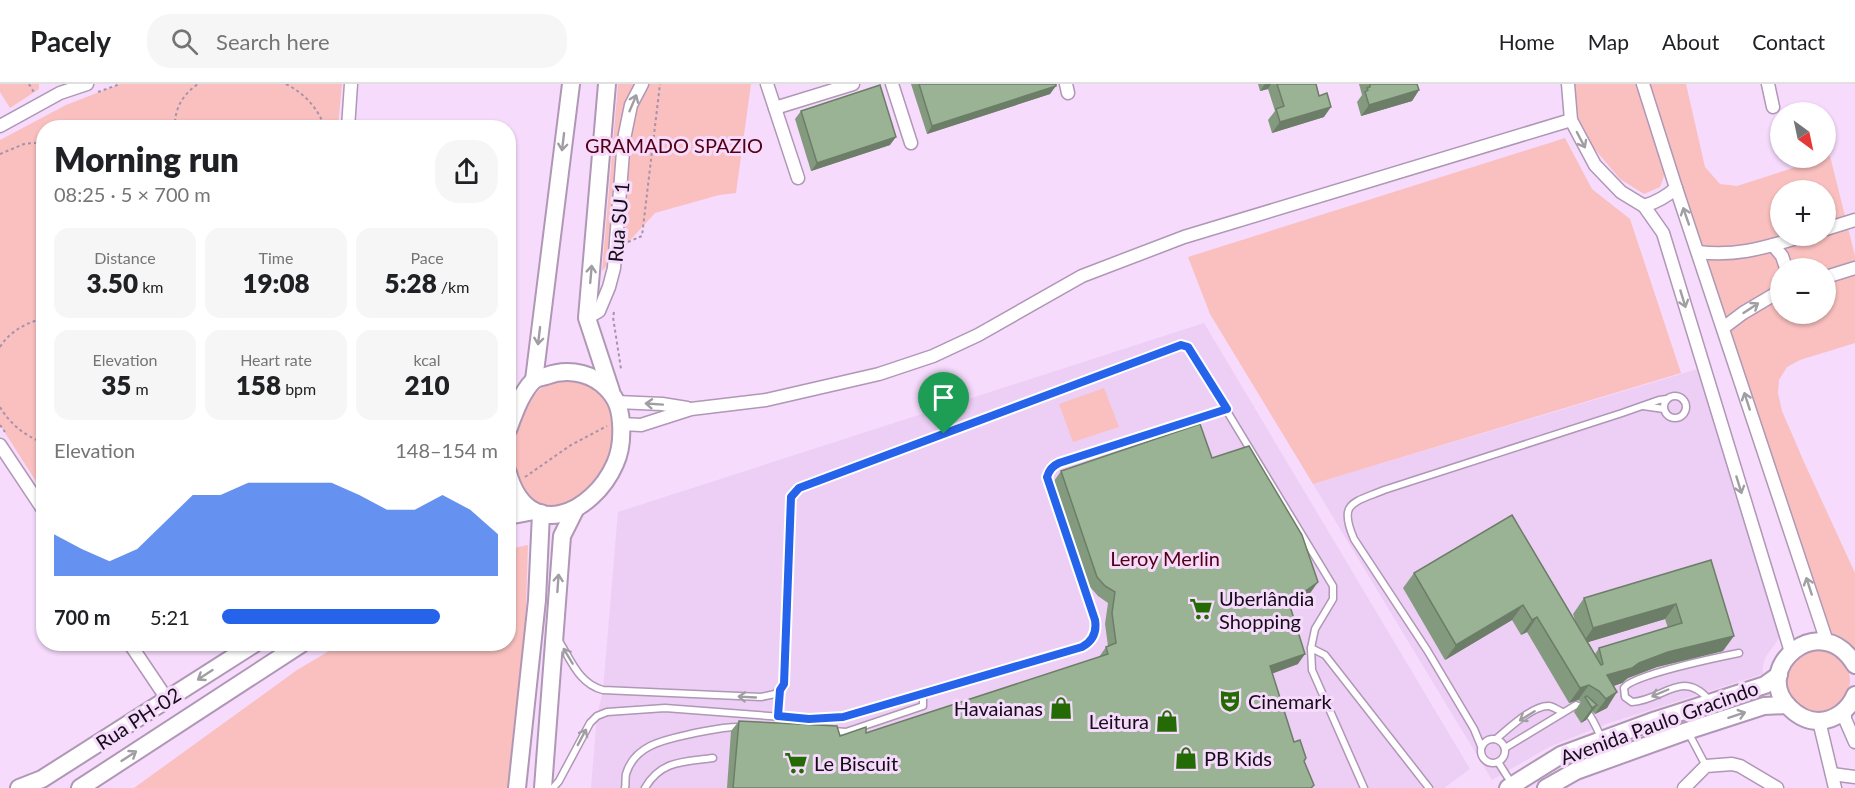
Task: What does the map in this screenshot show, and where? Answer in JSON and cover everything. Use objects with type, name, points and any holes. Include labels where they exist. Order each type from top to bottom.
[{"type":"street","points":[[349,120],[351,84]]},
{"type":"street","points":[[516,409],[534,380],[571,84]]},
{"type":"street","points":[[543,788],[562,536],[575,510],[604,484],[616,462],[622,438],[621,423],[614,397],[587,318],[607,84]]},
{"type":"street","name":"Rua SU 1","points":[[587,318],[599,311],[614,268],[624,139],[631,105],[642,84]]},
{"type":"street","points":[[766,84],[798,178]]},
{"type":"street","points":[[775,108],[853,84]]},
{"type":"street","points":[[892,84],[911,143]]},
{"type":"street","points":[[1568,84],[1571,120],[1595,165],[1621,192],[1644,206],[1663,233],[1791,652]]},
{"type":"street","points":[[1643,84],[1827,642]]},
{"type":"street","points":[[1768,84],[1772,102]]},
{"type":"street","points":[[0,126],[58,88],[91,88]]},
{"type":"street","points":[[621,423],[641,425],[691,409],[766,400],[879,374],[923,360],[978,335],[1082,276],[1184,237],[1571,120]]},
{"type":"street","points":[[1644,206],[1667,196],[1676,188]]},
{"type":"street","points":[[1836,226],[1855,220]]},
{"type":"street","points":[[1698,252],[1733,254],[1770,246]]},
{"type":"street","points":[[1774,246],[1783,258]]},
{"type":"street","points":[[1836,274],[1855,268]]},
{"type":"street","points":[[1723,328],[1770,297]]},
{"type":"street","points":[[534,380],[553,374],[574,372],[594,378],[614,397],[691,409]]},
{"type":"street","points":[[0,446],[36,499]]},
{"type":"street","points":[[516,494],[524,504],[537,512],[549,515],[575,510]]},
{"type":"street","points":[[516,515],[537,512]]},
{"type":"street","points":[[517,788],[537,600],[537,512]]},
{"type":"street","points":[[1853,658],[1839,647],[1827,642],[1814,641],[1791,652],[1783,663],[1779,675],[1781,696],[1796,714],[1807,719],[1819,721],[1837,716],[1845,710],[1855,695]]},
{"type":"street","points":[[135,651],[167,699]]},
{"type":"street","name":"Rua PH-02","points":[[19,788],[42,779],[243,651]]},
{"type":"street","name":"Rua PH-02","points":[[80,788],[290,651]]},
{"type":"street","name":"Avenida Paulo Gracindo","points":[[1510,786],[1561,755],[1766,685],[1779,675]]},
{"type":"street","name":"Avenida Paulo Gracindo","points":[[1546,788],[1576,771],[1687,731],[1764,706],[1787,705]]},
{"type":"street","points":[[1845,710],[1845,719],[1855,742]]},
{"type":"street","points":[[1819,721],[1835,788]]},
{"type":"street","points":[[1684,788],[1706,766],[1732,764],[1740,766],[1777,788]]},
{"type":"street","points":[[1832,774],[1855,777]]},
{"type":"lane","points":[[555,635],[586,682],[603,690],[768,697],[780,690],[784,684],[791,497],[799,488],[1181,345],[1188,347],[1333,586],[1333,599],[1315,630],[1311,648],[1312,670],[1361,787]]},
{"type":"lane","points":[[1474,729],[1500,741],[1505,748],[1504,756],[1498,762],[1485,761],[1474,729],[1427,650],[1354,539],[1347,521],[1348,511],[1358,501],[1384,490],[1673,396],[1680,397],[1685,402],[1686,410],[1680,417],[1674,418],[1667,415],[1664,409],[1667,399]]},
{"type":"lane","points":[[1643,406],[1664,409]]},
{"type":"lane","points":[[553,788],[590,723],[597,716],[607,712],[665,708],[809,719],[843,717],[1082,647],[1092,639],[1095,633],[1095,620],[1047,477],[1049,473],[1054,465],[1227,409]]},
{"type":"lane","points":[[1311,648],[1325,654],[1429,788]]},
{"type":"lane","points":[[1711,702],[1692,686],[1674,687],[1636,702],[1627,699],[1624,688],[1631,682],[1650,675],[1739,653]]},
{"type":"lane","points":[[778,716],[780,690]]},
{"type":"lane","points":[[822,731],[846,732],[923,706],[923,693]]},
{"type":"lane","points":[[1505,748],[1576,705],[1583,707],[1602,740]]},
{"type":"lane","points":[[1481,746],[1487,740],[1494,739],[1515,723],[1546,706],[1562,712]]},
{"type":"lane","points":[[626,788],[626,774],[634,759],[646,748],[661,740],[730,726],[753,727]]},
{"type":"lane","points":[[1687,731],[1706,766]]},
{"type":"lane","points":[[645,788],[651,778],[661,769],[674,763],[713,758]]},
{"type":"lane","points":[[1498,762],[1510,786]]},
{"type":"path","points":[[91,88],[120,84]]},
{"type":"path","points":[[176,120],[181,101],[198,84]]},
{"type":"path","points":[[286,84],[314,106],[322,120]]},
{"type":"path","points":[[0,154],[24,144],[36,143]]},
{"type":"path","points":[[1,344],[22,326],[36,321]]},
{"type":"path","points":[[0,407],[13,424],[36,439]]},
{"type":"path","points":[[516,478],[536,469],[571,445],[606,426],[621,423]]},
{"type":"shaded area","name":"Uberlândia Shopping","points":[[1204,323],[1470,769],[1444,788],[591,788],[597,716],[603,690],[618,512]]},
{"type":"shaded area","points":[[1698,369],[1780,637],[1765,658],[1763,674],[1606,724],[1549,747],[1492,780],[1313,484]]},
{"type":"green space","points":[[0,84],[39,84],[39,89],[10,108],[0,92]]},
{"type":"green space","points":[[120,84],[342,84],[339,120],[38,120],[66,105]]},
{"type":"green space","name":"GRAMADO SPAZIO","points":[[618,84],[751,84],[736,193],[719,195],[655,213],[602,271]]},
{"type":"green space","points":[[1574,84],[1636,84],[1665,173],[1660,187],[1644,194],[1620,179],[1593,147],[1577,115]]},
{"type":"green space","points":[[1643,84],[1686,84],[1705,167],[1720,184],[1737,186],[1793,168],[1833,168],[1836,180],[1855,256],[1855,343],[1800,360],[1787,367],[1779,380],[1778,393],[1782,411],[1855,573],[1855,654],[1827,642]]},
{"type":"green space","points":[[36,121],[36,481],[0,425],[0,140]]},
{"type":"green space","points":[[1565,138],[1592,189],[1630,219],[1681,373],[1313,484],[1210,314],[1188,257]]},
{"type":"green space","points":[[573,380],[601,394],[612,414],[613,437],[609,459],[601,474],[590,487],[563,504],[549,506],[536,503],[525,493],[516,469],[516,435],[525,408],[533,396],[543,387],[555,381]]},
{"type":"green space","points":[[1104,388],[1119,427],[1073,442],[1059,404]]},
{"type":"green space","points":[[528,545],[520,788],[134,788],[297,670],[329,651],[516,651],[516,548]]},
{"type":"green space","points":[[1818,649],[1836,655],[1844,663],[1850,681],[1844,699],[1836,707],[1818,713],[1800,707],[1792,699],[1786,681],[1792,663],[1800,655]]},
{"type":"building","points":[[919,84],[1056,84],[1056,86],[932,126]]},
{"type":"building","points":[[1277,84],[1316,84],[1319,96],[1327,93],[1331,107],[1280,122],[1276,109],[1284,106]]},
{"type":"building","points":[[1370,84],[1417,84],[1419,90],[1369,105],[1365,92]]},
{"type":"building","points":[[880,85],[896,137],[817,163],[801,111]]},
{"type":"building","name":"Uberlândia Shopping","points":[[1200,424],[1212,458],[1249,446],[1302,535],[1318,582],[1289,603],[1305,654],[1270,666],[1294,742],[1300,740],[1306,758],[1304,761],[1314,785],[1311,788],[733,788],[739,721],[837,726],[840,736],[866,727],[866,733],[1108,654],[1106,647],[1116,643],[1112,613],[1115,592],[1097,577],[1061,471]]},
{"type":"building","points":[[1512,515],[1601,665],[1603,664],[1599,648],[1682,623],[1676,604],[1593,628],[1584,598],[1711,560],[1734,636],[1668,652],[1632,668],[1607,675],[1617,692],[1606,699],[1589,685],[1580,688],[1537,617],[1532,620],[1523,605],[1456,645],[1414,573]]},
{"type":"building","points":[[1587,696],[1597,705],[1592,708],[1585,697]]},
{"type":"place","name":"Uberlândia Shopping","points":[[1201,609]]},
{"type":"place","name":"Cinemark","points":[[1230,701]]},
{"type":"place","name":"Havaianas","points":[[1061,708]]},
{"type":"place","name":"Leitura","points":[[1167,721]]},
{"type":"place","name":"PB Kids","points":[[1186,758]]},
{"type":"place","name":"Le Biscuit","points":[[796,763]]},
{"type":"route","points":[[1181,345],[1188,347],[1227,409],[1059,463],[1051,468],[1047,477],[1095,620],[1095,633],[1088,644],[843,717],[809,719],[778,716],[780,690],[784,684],[791,497],[799,488],[944,434],[1181,345]]},
{"type":"park label","name":"Leroy Merlin","points":[[1165,558]]}]
